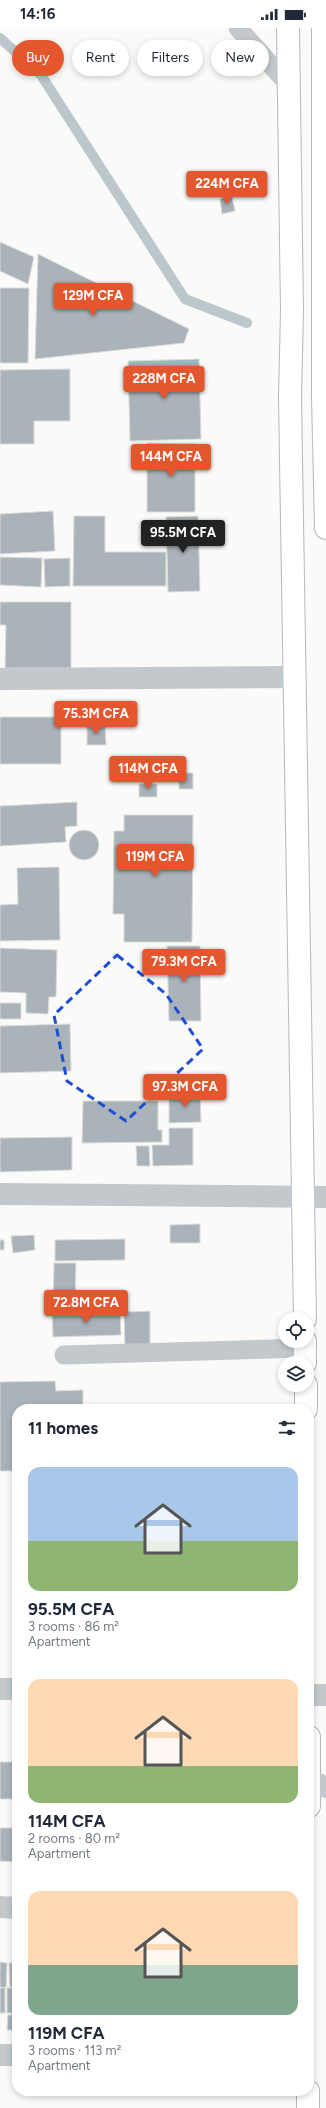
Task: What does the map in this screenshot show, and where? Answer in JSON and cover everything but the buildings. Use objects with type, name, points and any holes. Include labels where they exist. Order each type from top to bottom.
[{"type":"highway","points":[[288,28],[287,83],[292,311],[290,397],[296,677],[305,1312]]},
{"type":"highway","points":[[323,28],[326,528]]},
{"type":"highway","points":[[306,1392],[306,1404]]},
{"type":"highway","points":[[308,2096],[308,2108]]},
{"type":"street","points":[[0,679],[296,677]]},
{"type":"street","points":[[0,1194],[326,1197]]},
{"type":"street","points":[[0,1689],[12,1689]]},
{"type":"street","points":[[314,1695],[326,1695]]},
{"type":"street","points":[[314,1783],[326,1787]]},
{"type":"street","points":[[0,1907],[12,1908]]},
{"type":"street","points":[[0,2055],[12,2055]]},
{"type":"lane","points":[[238,28],[287,83]]},
{"type":"lane","points":[[64,1355],[305,1351]]},
{"type":"highlighted area","points":[[117,955],[166,994],[203,1049],[126,1121],[67,1081],[54,1015]]},
{"type":"waterway","points":[[0,38],[41,75],[185,299],[247,323]]}]
